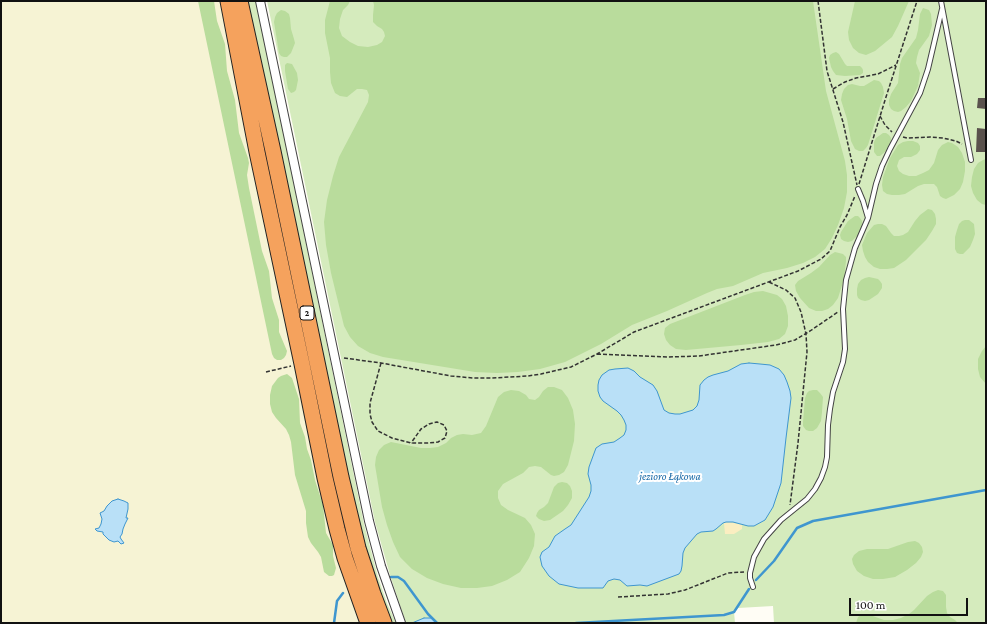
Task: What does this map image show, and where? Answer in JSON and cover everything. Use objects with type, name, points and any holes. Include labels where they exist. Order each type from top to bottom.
[{"type":"highway","name":"2","points":[[228,1],[257,152],[325,478],[337,529],[354,587],[368,623]]},
{"type":"highway","name":"2","points":[[240,1],[341,477],[358,548],[384,623]]},
{"type":"street","points":[[260,1],[334,357],[370,521],[381,566],[401,623]]},
{"type":"lane","points":[[941,1],[971,160]]},
{"type":"lane","points":[[753,587],[750,573],[754,557],[764,539],[789,513],[808,499],[818,483],[825,467],[830,409],[833,392],[843,362],[845,349],[843,309],[846,280],[850,264],[868,218],[882,166],[920,93],[928,70],[942,9]]},
{"type":"lane","points":[[858,189],[868,218]]},
{"type":"path","points":[[818,1],[827,71],[844,122],[858,189]]},
{"type":"path","points":[[334,357],[382,363],[451,376],[510,378],[557,371],[570,367],[597,354],[634,332],[798,271],[821,259],[830,251],[858,189],[896,65],[918,1]]},
{"type":"path","points":[[833,89],[845,82],[856,78],[878,74],[896,65]]},
{"type":"path","points":[[880,116],[885,125],[897,136],[907,138],[943,138],[968,146]]},
{"type":"path","points":[[769,282],[786,290],[794,298],[802,312],[808,352],[795,474],[789,513]]},
{"type":"path","points":[[597,354],[668,357],[699,356],[776,345],[795,340],[843,309]]},
{"type":"path","points":[[382,363],[370,403],[372,422],[378,431],[392,438],[411,443],[438,442],[445,438],[447,431],[444,425],[437,422],[429,424],[421,430],[411,443]]},
{"type":"path","points":[[266,372],[302,364]]},
{"type":"path","points":[[618,597],[668,594],[685,590],[728,573],[750,573]]},
{"type":"shaded area","points":[[1,1],[223,1],[361,623],[1,623]]},
{"type":"green space","points":[[198,1],[214,1],[217,21],[225,44],[227,71],[235,100],[239,133],[249,163],[247,175],[249,188],[262,251],[269,271],[272,298],[279,320],[279,332],[287,351],[284,358],[281,360],[274,358],[272,354]]},
{"type":"green space","points":[[243,1],[256,1],[364,524],[378,577],[396,623],[388,623],[363,552]]},
{"type":"green space","points":[[267,1],[986,1],[986,623],[774,623],[773,606],[738,608],[734,612],[735,623],[406,623],[390,575],[375,522]]},
{"type":"green space","points":[[330,1],[350,1],[343,10],[340,19],[339,28],[342,36],[358,46],[368,47],[382,42],[385,36],[382,29],[373,22],[373,1],[813,1],[826,91],[845,161],[847,175],[847,192],[844,208],[838,225],[825,249],[815,257],[803,263],[763,273],[733,286],[717,289],[707,293],[632,325],[601,344],[565,362],[540,369],[497,373],[475,372],[383,357],[370,353],[358,346],[350,337],[344,326],[326,245],[324,222],[327,200],[333,176],[339,157],[368,102],[369,95],[367,90],[362,89],[357,89],[347,97],[340,96],[335,93],[331,83],[330,58],[325,33],[325,20]]},
{"type":"green space","points":[[855,1],[909,1],[892,37],[875,51],[866,55],[859,53],[853,48],[849,40],[848,32]]},
{"type":"green space","points":[[923,8],[929,10],[932,25],[929,36],[919,50],[917,57],[916,63],[920,73],[918,86],[911,101],[906,107],[898,112],[894,111],[889,105],[889,100],[898,83],[902,58],[916,38],[920,14]]},
{"type":"green space","points":[[281,10],[289,14],[295,43],[291,53],[287,57],[281,56],[279,53],[274,22],[277,13]]},
{"type":"green space","points":[[836,52],[847,66],[860,66],[863,73],[860,75],[836,75],[831,67],[829,58],[830,55]]},
{"type":"green space","points":[[287,63],[292,64],[297,73],[298,80],[296,90],[291,93],[288,89],[285,71],[285,65]]},
{"type":"green space","points":[[874,80],[881,83],[884,93],[868,145],[863,151],[859,151],[855,149],[851,141],[847,119],[841,100],[842,94],[848,85],[852,84],[864,86]]},
{"type":"green space","points":[[883,133],[886,133],[891,138],[890,146],[880,156],[877,156],[874,152],[874,142],[876,138]]},
{"type":"green space","points":[[908,141],[918,143],[920,146],[920,150],[917,154],[911,157],[904,157],[899,160],[897,166],[899,171],[909,176],[916,176],[929,170],[934,163],[938,150],[942,145],[948,142],[958,147],[965,162],[965,171],[960,189],[954,195],[946,199],[943,198],[940,196],[937,187],[934,184],[924,184],[905,194],[899,195],[887,194],[883,191],[883,177],[890,158],[898,145]]},
{"type":"green space","points":[[986,159],[986,205],[977,200],[971,186],[974,169],[978,163]]},
{"type":"green space","points":[[928,209],[932,210],[935,214],[936,224],[926,240],[906,260],[894,268],[887,269],[874,267],[868,262],[862,245],[867,233],[874,225],[882,224],[886,226],[894,236],[903,235],[908,232],[920,215]]},
{"type":"green space","points":[[855,216],[858,216],[862,221],[860,233],[852,241],[844,241],[841,239],[841,232],[848,221]]},
{"type":"green space","points":[[965,220],[969,220],[974,224],[975,234],[970,247],[963,254],[960,254],[957,253],[955,249],[955,237],[959,224]]},
{"type":"green space","points":[[835,252],[843,254],[846,257],[844,279],[838,298],[828,309],[816,311],[809,308],[800,298],[796,291],[795,285],[798,281],[819,267],[830,255]]},
{"type":"green space","points":[[869,277],[878,279],[882,284],[882,288],[878,294],[869,300],[861,300],[857,295],[858,284],[861,280]]},
{"type":"green space","points":[[763,291],[777,295],[782,299],[786,306],[788,326],[785,334],[779,339],[768,342],[686,350],[676,349],[666,340],[664,334],[665,328],[670,324],[745,295]]},
{"type":"green space","points":[[986,346],[986,384],[980,377],[978,359]]},
{"type":"green space","points":[[287,374],[292,378],[299,399],[300,423],[323,505],[326,533],[333,545],[333,556],[336,568],[334,575],[332,576],[329,576],[324,572],[321,557],[308,537],[306,511],[295,475],[289,435],[272,412],[270,404],[272,386],[278,378]]},
{"type":"green space","points":[[548,387],[554,387],[562,390],[568,398],[573,410],[575,424],[574,441],[568,465],[564,472],[554,476],[541,467],[529,467],[523,473],[503,484],[498,491],[498,498],[501,505],[525,518],[531,525],[535,534],[534,546],[529,558],[520,572],[507,580],[492,586],[461,588],[443,584],[427,578],[412,569],[400,557],[393,542],[382,507],[375,465],[379,450],[384,445],[391,442],[421,448],[438,447],[457,435],[472,435],[481,433],[486,426],[498,397],[504,392],[511,390],[519,391],[526,395],[529,399],[535,400]]},
{"type":"green space","points":[[817,390],[823,397],[822,412],[821,421],[817,428],[813,431],[809,431],[803,426],[805,398],[809,391]]},
{"type":"green space","points":[[558,483],[567,483],[572,491],[572,498],[568,505],[563,511],[550,520],[544,521],[539,519],[536,516],[537,513],[548,503],[554,487]]},
{"type":"green space","points":[[915,541],[922,547],[923,552],[921,557],[907,570],[895,577],[873,579],[864,576],[857,571],[853,564],[852,559],[859,551],[867,549],[888,549]]},
{"type":"green space","points":[[938,590],[943,591],[946,595],[947,613],[958,623],[856,623],[858,617],[863,614],[884,620],[901,618],[914,610],[927,596]]},
{"type":"sand","points":[[730,522],[742,525],[742,529],[734,534],[725,534],[724,523]]},
{"type":"water","name":"jezioro Łąkowa","points":[[749,363],[770,365],[779,369],[787,382],[791,398],[781,483],[773,507],[765,520],[754,526],[726,522],[713,531],[701,532],[697,534],[685,548],[681,571],[679,574],[647,586],[627,586],[620,580],[614,579],[608,581],[603,588],[578,588],[559,584],[549,576],[542,566],[540,557],[542,552],[549,547],[555,536],[571,525],[589,497],[591,485],[588,474],[589,467],[596,448],[602,444],[614,442],[624,435],[626,430],[626,425],[621,415],[600,397],[598,385],[602,375],[609,370],[615,369],[628,368],[634,371],[640,377],[653,385],[657,391],[664,410],[669,413],[680,414],[693,410],[697,406],[700,385],[708,377],[728,371],[741,364]]},
{"type":"water","points":[[118,499],[128,503],[126,518],[128,518],[120,537],[124,543],[121,544],[118,541],[114,542],[109,540],[103,532],[95,529],[99,528],[101,524],[102,519],[100,513],[104,511],[112,501]]},
{"type":"water","points":[[424,618],[431,618],[437,623],[412,623]]},
{"type":"building","points":[[978,98],[986,98],[986,109],[977,108]]},
{"type":"building","points":[[977,128],[986,129],[986,152],[976,152]]},
{"type":"waterway","points":[[756,580],[774,561],[797,528],[813,521],[986,490]]},
{"type":"waterway","points":[[391,577],[398,577],[404,581],[428,614],[437,623]]},
{"type":"waterway","points":[[576,623],[724,615],[734,612],[749,589]]},
{"type":"waterway","points":[[334,623],[337,601],[343,593]]}]
